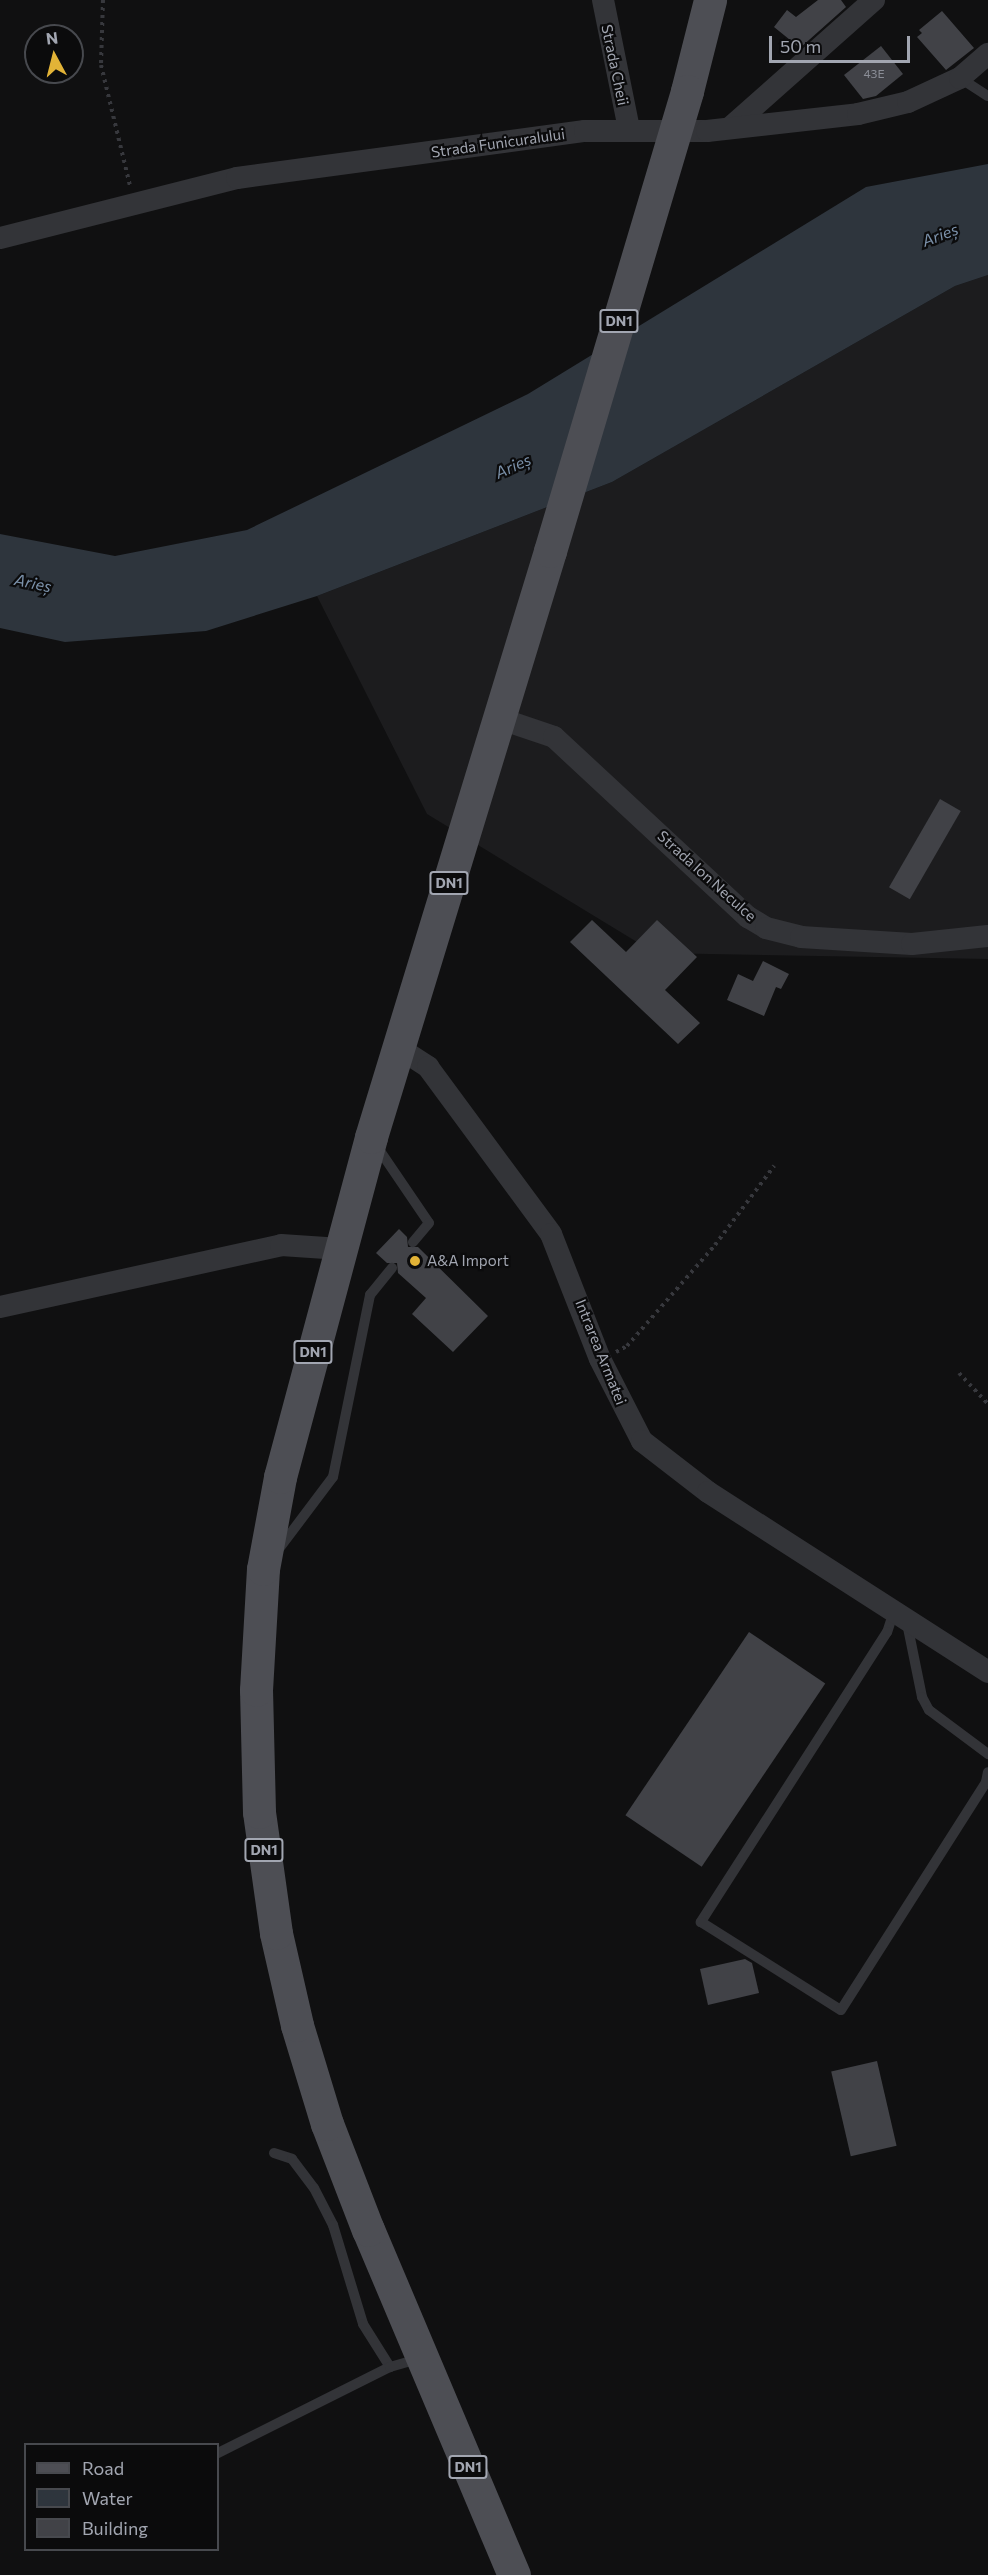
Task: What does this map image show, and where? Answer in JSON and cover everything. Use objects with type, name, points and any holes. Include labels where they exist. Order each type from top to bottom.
[{"type":"main road","name":"DN1","points":[[514,2575],[406,2362],[327,2124],[297,2025],[276,1933],[259,1812],[256,1690],[263,1569],[280,1477],[371,1137],[550,551],[687,91],[710,0]]},
{"type":"street","name":"Strada Cheii","points":[[603,0],[629,129]]},
{"type":"street","points":[[732,126],[874,0]]},
{"type":"street","name":"Strada Funicuralului","points":[[0,238],[237,178],[585,131],[629,129],[707,131],[732,126],[858,114],[908,102],[960,78],[988,54]]},
{"type":"street","name":"Strada Ion Neculce","points":[[498,718],[554,737],[748,917],[766,928],[801,937],[912,944],[988,936]]},
{"type":"street","name":"Intrarea Armatei","points":[[399,1048],[428,1067],[551,1234],[600,1359],[642,1441],[662,1459],[988,1672]]},
{"type":"street","points":[[0,1306],[281,1245],[341,1250]]},
{"type":"lane","points":[[960,78],[988,96]]},
{"type":"lane","points":[[371,1137],[429,1222],[413,1242]]},
{"type":"lane","points":[[263,1569],[333,1477],[370,1295],[392,1268]]},
{"type":"lane","points":[[900,1615],[922,1697],[929,1710],[988,1754]]},
{"type":"lane","points":[[900,1615],[701,1922],[842,2010],[986,1782],[988,1772]]},
{"type":"lane","points":[[219,2453],[406,2362],[363,2324],[333,2225],[314,2188],[292,2159],[274,2153]]},
{"type":"path","points":[[103,0],[101,65],[134,204]]},
{"type":"path","points":[[600,1359],[627,1346],[715,1245],[774,1166]]},
{"type":"path","points":[[959,1373],[988,1404]]},
{"type":"shaded area","points":[[988,275],[988,959],[655,953],[427,814],[317,596],[612,482],[955,286]]},
{"type":"water","name":"Arieș","points":[[988,164],[988,275],[955,286],[612,482],[317,596],[206,631],[65,642],[0,628],[0,534],[115,556],[247,530],[528,394],[866,187]]},
{"type":"building","points":[[818,0],[841,0],[846,7],[800,48],[774,27],[787,10],[796,17]]},
{"type":"building","points":[[942,11],[974,48],[946,70],[917,37],[922,33],[919,30]]},
{"type":"building","points":[[881,46],[903,74],[876,96],[863,99],[844,75]]},
{"type":"building","points":[[940,799],[961,811],[910,899],[889,887]]},
{"type":"building","points":[[592,920],[626,952],[657,920],[697,957],[665,990],[700,1023],[678,1044],[570,942]]},
{"type":"building","points":[[763,961],[789,974],[781,989],[776,987],[764,1016],[727,1000],[738,974],[753,981]]},
{"type":"building","points":[[399,1229],[407,1237],[408,1247],[418,1247],[488,1316],[453,1352],[412,1314],[426,1298],[398,1273],[397,1263],[387,1263],[376,1253]]},
{"type":"building","points":[[749,1632],[825,1683],[702,1867],[625,1815]]},
{"type":"building","points":[[745,1959],[752,1963],[759,1993],[708,2005],[700,1969]]},
{"type":"building","points":[[877,2061],[897,2146],[851,2156],[831,2072]]},
{"type":"place","name":"A&A Import","points":[[415,1261]]}]
